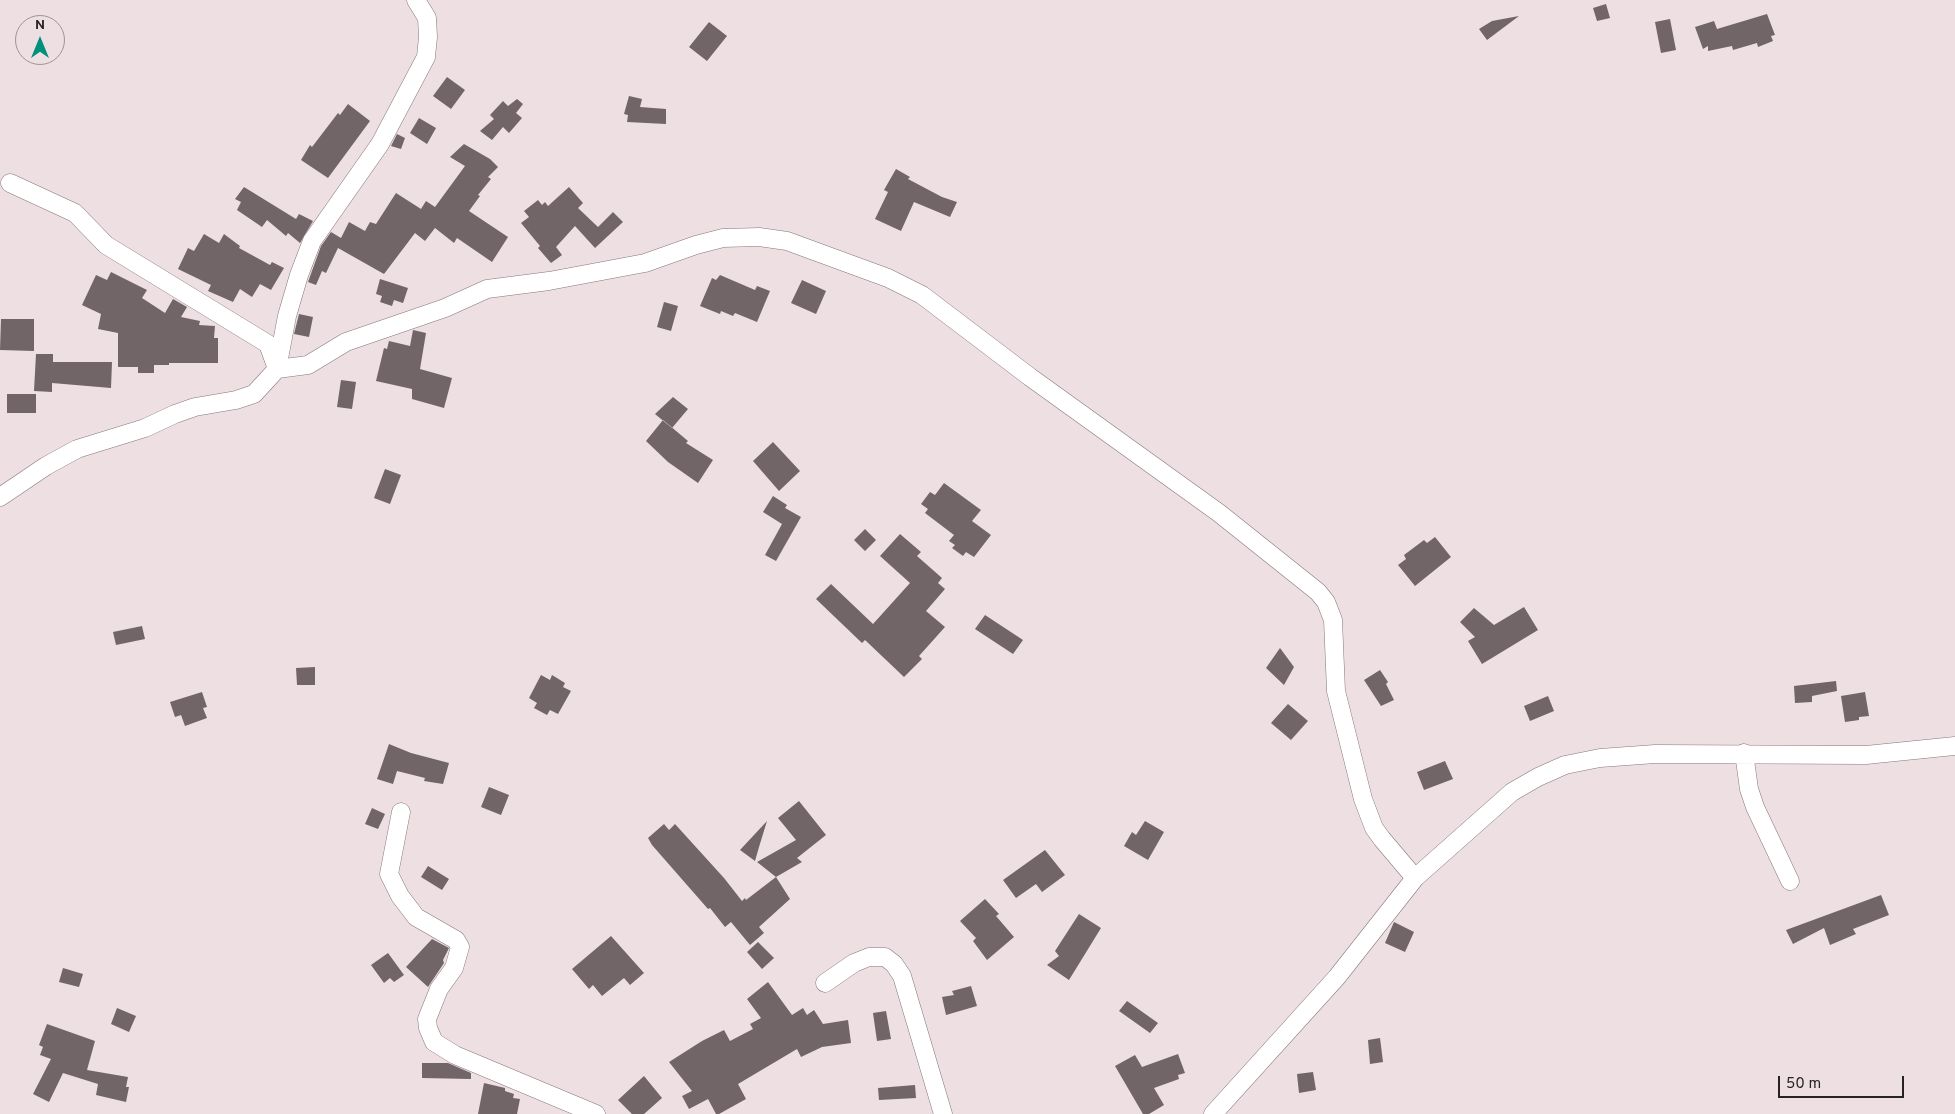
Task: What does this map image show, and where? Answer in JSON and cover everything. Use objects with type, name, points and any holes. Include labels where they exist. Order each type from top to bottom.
[{"type":"street","points":[[0,497],[46,466],[77,449],[145,428],[195,407],[236,400],[254,394],[277,369],[287,316],[299,275],[312,241],[380,144],[426,57],[428,37],[426,18],[416,0]]},
{"type":"street","points":[[10,183],[75,213],[106,245],[268,344],[277,369]]},
{"type":"street","points":[[277,369],[308,365],[346,342],[445,308],[487,289],[548,281],[646,263],[696,245],[723,238],[759,237],[787,241],[903,284],[922,295],[1030,377],[1179,483],[1318,592],[1326,602],[1333,620],[1336,691],[1363,799],[1374,828],[1415,878]]},
{"type":"street","points":[[1213,1114],[1337,977],[1415,878],[1512,792],[1565,765],[1600,758],[1656,754],[1866,755],[1955,746]]},
{"type":"street","points":[[1744,753],[1749,789],[1755,807],[1790,881]]},
{"type":"street","points":[[401,812],[389,874],[400,896],[416,917],[456,940],[460,946],[454,968],[439,989],[427,1019],[428,1028],[434,1042],[455,1055],[596,1114]]},
{"type":"street","points":[[825,983],[854,963],[869,957],[885,957],[894,964],[902,976],[943,1114]]},
{"type":"building","points":[[1606,4],[1610,18],[1597,21],[1593,8]]},
{"type":"building","points":[[1767,14],[1775,35],[1771,36],[1773,41],[1758,47],[1757,43],[1733,50],[1732,46],[1708,51],[1708,46],[1703,49],[1695,27],[1714,21],[1717,29]]},
{"type":"building","points":[[1519,16],[1487,40],[1479,29],[1492,21]]},
{"type":"building","points":[[1670,19],[1676,50],[1661,53],[1655,22]]},
{"type":"building","points":[[709,22],[727,36],[707,61],[689,47]]},
{"type":"building","points":[[447,77],[465,90],[451,109],[433,96]]},
{"type":"building","points":[[629,96],[642,99],[640,107],[666,109],[666,124],[627,122],[628,115],[624,114]]},
{"type":"building","points":[[517,99],[523,104],[516,113],[522,118],[509,133],[503,127],[492,140],[480,131],[494,119],[490,115],[503,101],[508,106]]},
{"type":"building","points":[[348,104],[370,121],[328,178],[301,160],[310,145],[312,147],[338,113],[340,115]]},
{"type":"building","points":[[419,118],[436,128],[427,144],[410,133]]},
{"type":"building","points":[[397,134],[405,138],[401,149],[391,146]]},
{"type":"building","points":[[464,144],[490,159],[498,167],[488,177],[491,179],[478,195],[480,196],[469,211],[508,237],[492,262],[457,238],[454,243],[435,228],[425,241],[415,233],[384,274],[338,248],[326,273],[322,271],[316,285],[308,282],[321,246],[331,232],[341,238],[349,222],[365,231],[370,222],[376,224],[396,193],[421,209],[426,201],[435,207],[465,166],[450,157]]},
{"type":"building","points":[[896,169],[910,177],[908,179],[942,197],[957,202],[950,217],[914,202],[901,231],[875,219],[888,192],[884,190]]},
{"type":"building","points":[[244,187],[296,219],[299,214],[313,221],[300,243],[288,233],[286,236],[267,220],[262,227],[237,210],[241,202],[235,199]]},
{"type":"building","points":[[569,187],[583,203],[578,208],[598,227],[613,212],[623,222],[595,248],[575,226],[556,247],[562,255],[551,263],[521,223],[529,217],[524,211],[538,200],[542,205],[545,202],[548,206]]},
{"type":"building","points":[[204,234],[219,243],[224,234],[240,246],[239,248],[270,265],[272,262],[284,268],[271,290],[260,284],[252,297],[240,289],[233,302],[208,291],[211,285],[178,269],[188,248],[194,251]]},
{"type":"building","points":[[111,272],[147,290],[142,298],[165,313],[173,299],[187,307],[181,317],[200,321],[199,325],[215,326],[214,338],[218,338],[218,363],[169,363],[169,365],[154,365],[154,373],[138,373],[138,367],[118,367],[118,333],[98,329],[101,314],[82,305],[96,275],[107,280]]},
{"type":"building","points":[[720,275],[755,290],[757,286],[770,291],[757,322],[735,313],[733,316],[721,311],[720,314],[700,306],[712,278],[716,280]]},
{"type":"building","points":[[380,279],[408,288],[403,303],[394,300],[392,306],[380,302],[382,296],[376,294]]},
{"type":"building","points":[[802,280],[826,291],[816,314],[791,303]]},
{"type":"building","points":[[664,302],[678,306],[671,331],[657,327]]},
{"type":"building","points":[[299,314],[313,317],[309,337],[294,334]]},
{"type":"building","points":[[1,319],[34,319],[34,351],[0,350]]},
{"type":"building","points":[[413,330],[426,333],[420,369],[452,378],[444,408],[412,399],[412,389],[376,381],[384,348],[387,349],[389,341],[410,346]]},
{"type":"building","points":[[36,354],[53,354],[53,362],[112,362],[111,388],[52,383],[52,392],[34,391]]},
{"type":"building","points":[[341,380],[356,382],[352,409],[337,407]]},
{"type":"building","points":[[7,394],[36,394],[36,413],[7,413]]},
{"type":"building","points":[[673,397],[688,409],[672,428],[655,414]]},
{"type":"building","points":[[663,420],[688,441],[686,443],[713,460],[698,483],[668,462],[646,441]]},
{"type":"building","points":[[773,442],[800,471],[779,491],[753,461]]},
{"type":"building","points":[[385,469],[401,475],[390,504],[374,498]]},
{"type":"building","points":[[944,483],[981,510],[972,521],[991,535],[974,557],[966,552],[963,556],[952,548],[955,545],[949,541],[954,535],[925,513],[928,509],[921,504],[930,492],[935,495]]},
{"type":"building","points":[[773,496],[787,505],[785,508],[801,517],[776,561],[765,555],[782,524],[763,512]]},
{"type":"building","points":[[865,529],[876,540],[865,551],[854,540]]},
{"type":"building","points":[[900,534],[921,552],[917,556],[942,578],[938,583],[945,589],[926,611],[945,627],[919,656],[922,659],[904,677],[865,640],[862,643],[816,599],[831,584],[873,624],[910,583],[880,556]]},
{"type":"building","points":[[1435,537],[1451,557],[1415,586],[1398,565],[1406,559],[1404,555],[1424,540],[1427,543]]},
{"type":"building","points":[[1524,607],[1538,630],[1482,664],[1468,641],[1475,637],[1460,622],[1474,608],[1494,625]]},
{"type":"building","points":[[985,615],[1023,640],[1013,654],[975,629]]},
{"type":"building","points":[[142,626],[145,639],[116,645],[113,632]]},
{"type":"building","points":[[1280,648],[1294,667],[1284,685],[1266,668]]},
{"type":"building","points":[[315,667],[315,685],[297,685],[296,668]]},
{"type":"building","points":[[1380,670],[1388,682],[1386,684],[1394,700],[1381,706],[1364,680]]},
{"type":"building","points":[[541,675],[550,680],[552,675],[565,683],[563,687],[571,691],[558,714],[550,710],[547,715],[534,708],[537,703],[529,698]]},
{"type":"building","points":[[1836,681],[1837,691],[1812,696],[1812,702],[1795,703],[1794,686]]},
{"type":"building","points":[[202,692],[207,707],[203,708],[207,718],[185,726],[181,715],[175,717],[170,702]]},
{"type":"building","points":[[1865,692],[1869,716],[1845,722],[1841,696]]},
{"type":"building","points":[[1548,696],[1554,711],[1530,721],[1524,706]]},
{"type":"building","points":[[1288,704],[1308,721],[1291,740],[1271,723]]},
{"type":"building","points":[[389,744],[411,753],[449,763],[443,784],[424,781],[425,778],[397,771],[393,784],[377,779]]},
{"type":"building","points":[[1445,761],[1453,779],[1424,790],[1417,772]]},
{"type":"building","points":[[489,787],[509,795],[501,815],[481,807]]},
{"type":"building","points":[[799,801],[826,835],[797,858],[802,862],[776,877],[757,862],[796,840],[778,818]]},
{"type":"building","points":[[372,808],[385,814],[378,829],[365,824]]},
{"type":"building","points":[[767,821],[759,847],[755,861],[740,850]]},
{"type":"building","points":[[1145,821],[1164,832],[1148,860],[1124,846],[1132,832],[1136,835]]},
{"type":"building","points":[[664,824],[669,830],[675,824],[724,878],[742,901],[776,877],[790,899],[759,927],[764,933],[750,945],[731,922],[725,927],[652,845],[648,838]]},
{"type":"building","points":[[1045,850],[1065,875],[1042,892],[1036,884],[1016,898],[1003,880]]},
{"type":"building","points":[[428,866],[449,879],[442,890],[421,877]]},
{"type":"building","points":[[1881,895],[1889,915],[1853,929],[1856,934],[1830,945],[1824,928],[1793,944],[1786,930]]},
{"type":"building","points":[[985,899],[999,914],[996,916],[1014,937],[987,960],[973,941],[976,938],[960,921]]},
{"type":"building","points":[[1079,914],[1101,928],[1069,980],[1047,965],[1059,956],[1055,951]]},
{"type":"building","points":[[1394,922],[1414,932],[1405,952],[1385,943]]},
{"type":"building","points":[[611,936],[644,973],[630,985],[624,978],[602,996],[593,985],[589,989],[572,969]]},
{"type":"building","points":[[432,939],[449,948],[443,960],[444,963],[428,987],[406,967]]},
{"type":"building","points":[[758,942],[774,958],[762,969],[747,952]]},
{"type":"building","points":[[388,953],[404,975],[394,982],[390,978],[384,983],[371,965]]},
{"type":"building","points":[[63,968],[83,974],[79,987],[59,982]]},
{"type":"building","points":[[768,982],[792,1015],[803,1008],[807,1015],[814,1010],[823,1024],[848,1020],[851,1043],[822,1047],[801,1057],[797,1049],[738,1084],[746,1099],[719,1114],[716,1114],[708,1099],[689,1109],[682,1096],[692,1091],[669,1062],[702,1041],[724,1030],[730,1041],[753,1029],[750,1024],[761,1018],[747,999]]},
{"type":"building","points":[[971,986],[977,1006],[946,1015],[942,997],[954,995],[952,991]]},
{"type":"building","points":[[1127,1001],[1158,1023],[1150,1033],[1119,1011]]},
{"type":"building","points":[[117,1008],[136,1016],[129,1032],[111,1024]]},
{"type":"building","points":[[886,1011],[891,1039],[877,1041],[873,1013]]},
{"type":"building","points":[[47,1024],[95,1041],[87,1070],[128,1077],[126,1087],[129,1087],[126,1102],[96,1095],[98,1084],[63,1073],[49,1102],[33,1094],[51,1059],[40,1055],[43,1047],[39,1045]]},
{"type":"building","points":[[1380,1038],[1383,1062],[1370,1064],[1368,1040]]},
{"type":"building","points":[[1178,1054],[1185,1073],[1178,1075],[1179,1079],[1154,1088],[1164,1105],[1149,1114],[1143,1114],[1115,1066],[1135,1055],[1142,1067]]},
{"type":"building","points":[[422,1063],[448,1063],[471,1073],[471,1079],[422,1078]]},
{"type":"building","points":[[1313,1072],[1316,1090],[1299,1093],[1297,1074]]},
{"type":"building","points":[[644,1076],[662,1098],[644,1114],[632,1114],[618,1100]]},
{"type":"building","points":[[484,1083],[505,1088],[505,1091],[514,1094],[513,1098],[520,1099],[517,1114],[478,1114]]},
{"type":"building","points":[[915,1085],[916,1098],[879,1100],[878,1088]]}]
